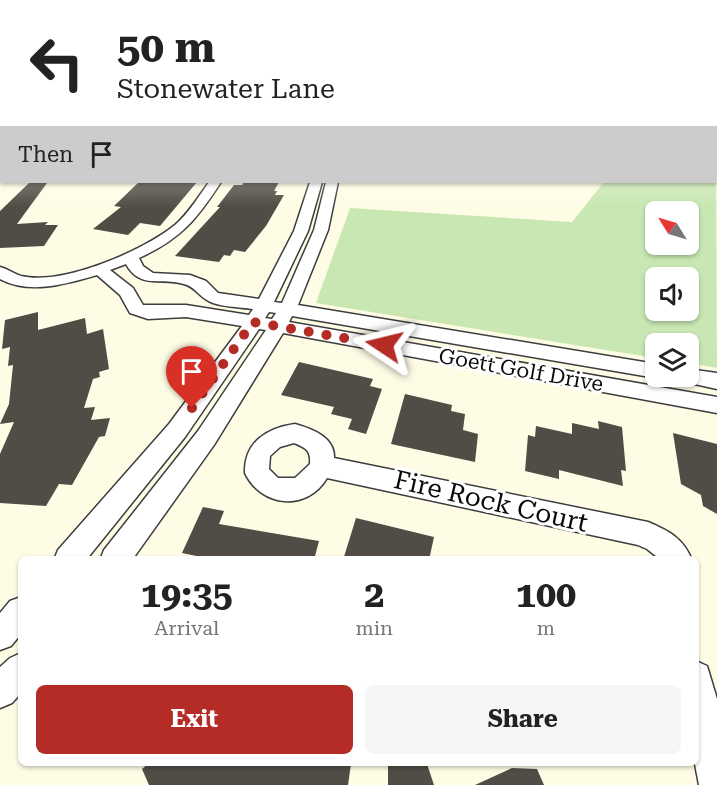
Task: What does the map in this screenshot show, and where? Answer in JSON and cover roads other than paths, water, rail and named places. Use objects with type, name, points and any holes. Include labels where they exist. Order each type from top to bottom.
[{"type":"street","points":[[0,289],[15,281],[65,278],[100,270],[131,258],[180,228],[214,183]]},
{"type":"street","points":[[71,556],[167,441],[258,314],[294,246],[316,183]]},
{"type":"street","points":[[117,556],[208,435],[283,318],[315,248],[332,183]]},
{"type":"street","points":[[131,258],[137,269],[150,278],[184,292],[213,297],[258,314]]},
{"type":"street","points":[[100,270],[128,292],[131,303],[142,311],[258,314]]},
{"type":"street","points":[[0,272],[15,281]]},
{"type":"street","name":"Goett Golf Drive","points":[[258,314],[645,368]]},
{"type":"street","name":"Goett Golf Drive","points":[[283,318],[717,405]]},
{"type":"street","points":[[699,378],[717,381]]},
{"type":"street","name":"Fire Rock Court","points":[[322,467],[645,533],[668,550]]},
{"type":"street","points":[[0,635],[18,615]]},
{"type":"street","points":[[0,691],[18,672]]},
{"type":"street","points":[[699,692],[717,783]]}]
